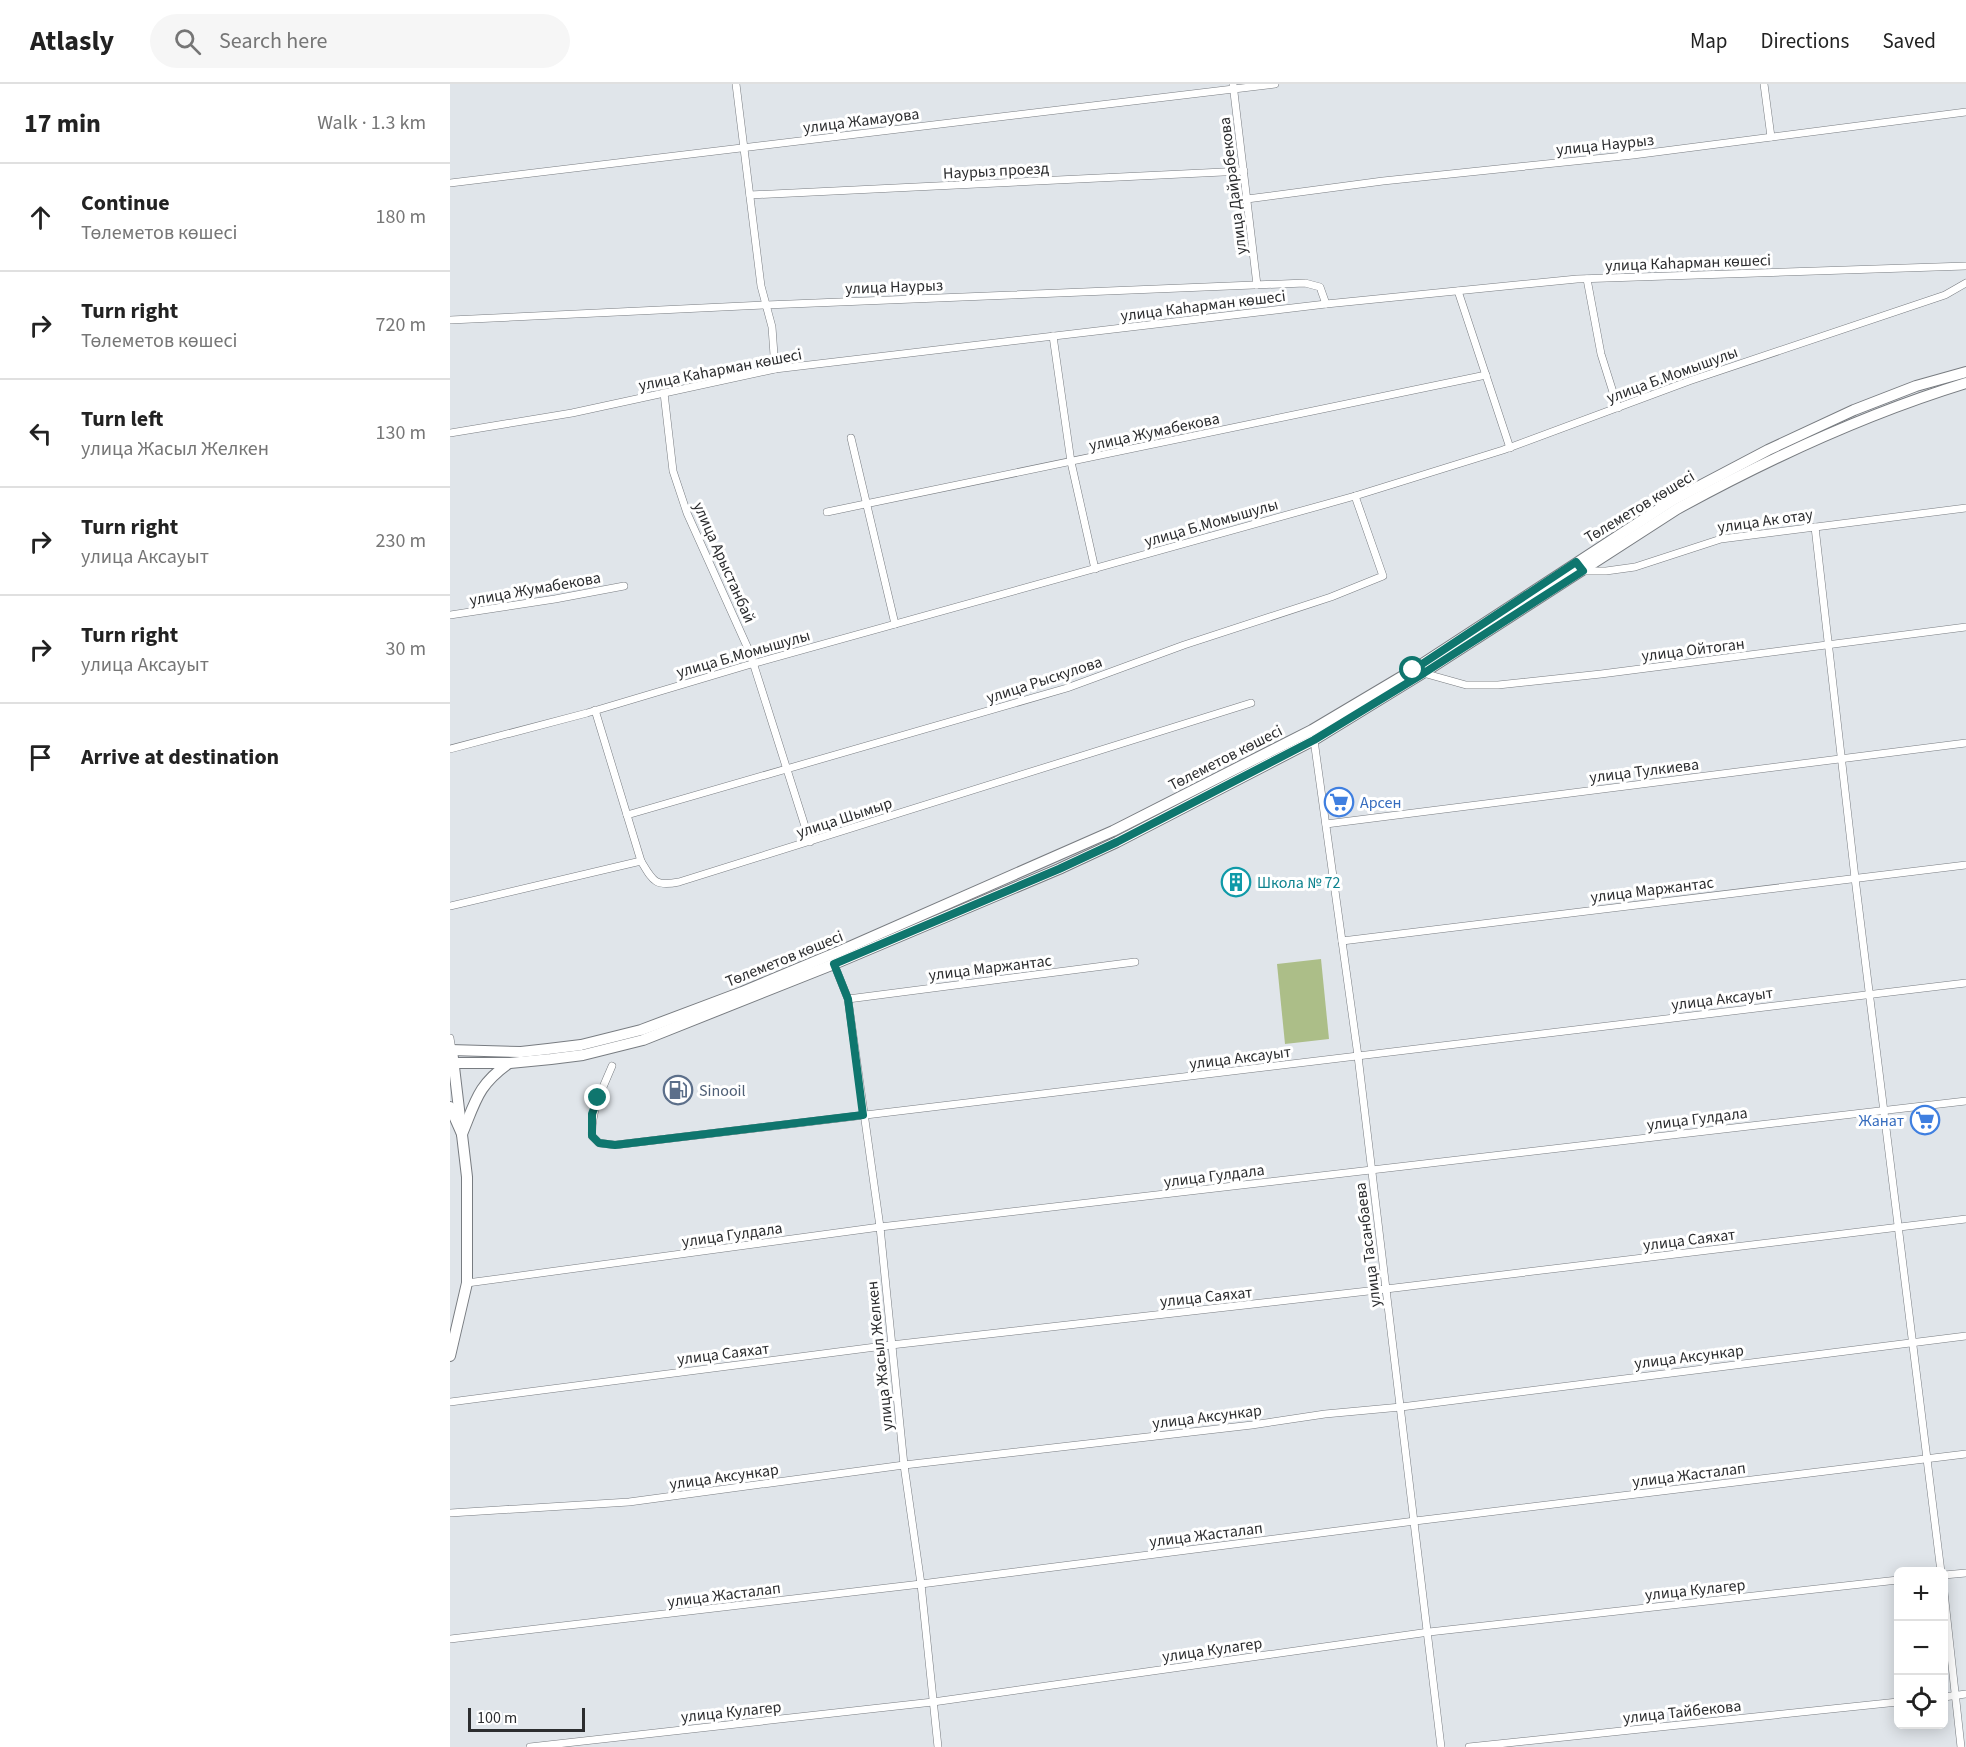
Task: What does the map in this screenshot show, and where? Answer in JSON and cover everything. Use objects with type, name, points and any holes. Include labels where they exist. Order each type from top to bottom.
[{"type":"main road","name":"Төлеметов көшесі","points":[[452,1063],[510,1063],[583,1055],[643,1040],[834,964],[1059,869],[1117,842],[1314,740],[1424,673],[1673,500],[1778,445],[1885,397],[1966,372]]},
{"type":"main road","name":"Төлеметов көшесі","points":[[451,1046],[482,1052],[539,1050],[581,1045],[617,1036],[697,1009],[862,942],[1113,831],[1312,730],[1579,566],[1677,509],[1774,458],[1888,408],[1966,383]]},
{"type":"main road","points":[[450,1356],[467,1283],[467,1177],[451,1046]]},
{"type":"main road","points":[[462,1134],[480,1091],[488,1079],[510,1063]]},
{"type":"main road","points":[[450,1107],[462,1134]]},
{"type":"street","points":[[736,84],[761,286],[772,327],[775,369]]},
{"type":"street","name":"улица Жамауова","points":[[450,183],[1234,87],[1275,84]]},
{"type":"street","points":[[1764,84],[1771,136]]},
{"type":"street","name":"улица Дайрабекова","points":[[1234,87],[1257,285]]},
{"type":"street","name":"улица Наурыз","points":[[1247,199],[1383,181],[1633,155],[1966,112]]},
{"type":"street","name":"Наурыз проезд","points":[[750,195],[1244,171]]},
{"type":"street","name":"улица Каһарман көшесі","points":[[450,433],[572,413],[775,369],[1326,304],[1587,279],[1966,266]]},
{"type":"street","points":[[1587,279],[1601,354],[1618,408]]},
{"type":"street","name":"улица Наурыз","points":[[450,320],[1305,283],[1320,287],[1326,304]]},
{"type":"street","name":"улица Б.Момышулы","points":[[450,749],[1355,496],[1510,448],[1689,381],[1945,295],[1966,283]]},
{"type":"street","points":[[1458,291],[1510,448]]},
{"type":"street","points":[[1053,336],[1071,462],[1095,568]]},
{"type":"street","name":"улица Жумабекова","points":[[827,512],[1486,375]]},
{"type":"street","name":"улица Арыстанбай","points":[[664,393],[673,471],[701,548],[732,612],[752,664],[810,842]]},
{"type":"street","points":[[851,438],[896,624]]},
{"type":"street","name":"улица Рыскулова","points":[[627,815],[1067,688],[1184,645],[1331,597],[1383,576],[1355,496]]},
{"type":"street","name":"улица Ак отау","points":[[1579,566],[1606,571],[1635,567],[1721,539],[1966,508]]},
{"type":"street","points":[[1815,527],[1855,878],[1941,1567]]},
{"type":"street","name":"улица Жумабекова","points":[[450,615],[624,586]]},
{"type":"street","name":"улица Ойтоган","points":[[1424,673],[1466,685],[1498,685],[1966,627]]},
{"type":"street","name":"улица Шымыр","points":[[641,861],[650,876],[658,883],[665,885],[810,842],[1251,703]]},
{"type":"street","points":[[450,906],[641,861],[595,710]]},
{"type":"street","name":"улица Тасанбаева","points":[[1314,740],[1358,1056],[1429,1632],[1441,1747]]},
{"type":"street","name":"улица Тулкиева","points":[[1326,824],[1966,743]]},
{"type":"street","name":"улица Маржантас","points":[[1342,941],[1966,865]]},
{"type":"street","name":"улица Маржантас","points":[[848,999],[1135,962]]},
{"type":"street","name":"улица Жасыл Желкен","points":[[834,964],[848,999],[880,1227],[904,1465],[921,1584],[938,1747]]},
{"type":"street","name":"улица Аксауыт","points":[[612,1066],[592,1114],[592,1136],[599,1143],[615,1145],[1966,982]]},
{"type":"street","name":"улица Гулдала","points":[[467,1283],[880,1227],[1966,1101]]},
{"type":"street","name":"улица Саяхат","points":[[450,1402],[891,1345],[1386,1289],[1966,1219]]},
{"type":"street","name":"улица Аксункар","points":[[450,1513],[629,1503],[904,1465],[1252,1425],[1325,1414],[1401,1407],[1966,1335]]},
{"type":"street","name":"улица Жасталап","points":[[450,1640],[1966,1454]]},
{"type":"street","points":[[1948,1573],[1966,1573]]},
{"type":"street","name":"улица Кулагер","points":[[530,1747],[933,1702],[1429,1632],[1894,1581]]},
{"type":"street","points":[[1947,1621],[1960,1747]]},
{"type":"street","points":[[1948,1697],[1966,1694]]},
{"type":"street","name":"улица Тайбекова","points":[[1468,1747],[1894,1703]]},
{"type":"green space","points":[[1321,959],[1329,1039],[1285,1044],[1277,964]]},
{"type":"place","name":"Арсен","points":[[1339,802]]},
{"type":"place","name":"Школа № 72","points":[[1236,882]]},
{"type":"place","name":"Sinooil","points":[[678,1090]]},
{"type":"place","name":"Жанат","points":[[1925,1120]]},
{"type":"route","points":[[598,1098],[592,1114],[592,1136],[599,1143],[615,1145],[863,1115],[848,999],[834,964],[1059,869],[1117,842],[1314,740],[1583,571],[1576,562],[1413,670]]}]
